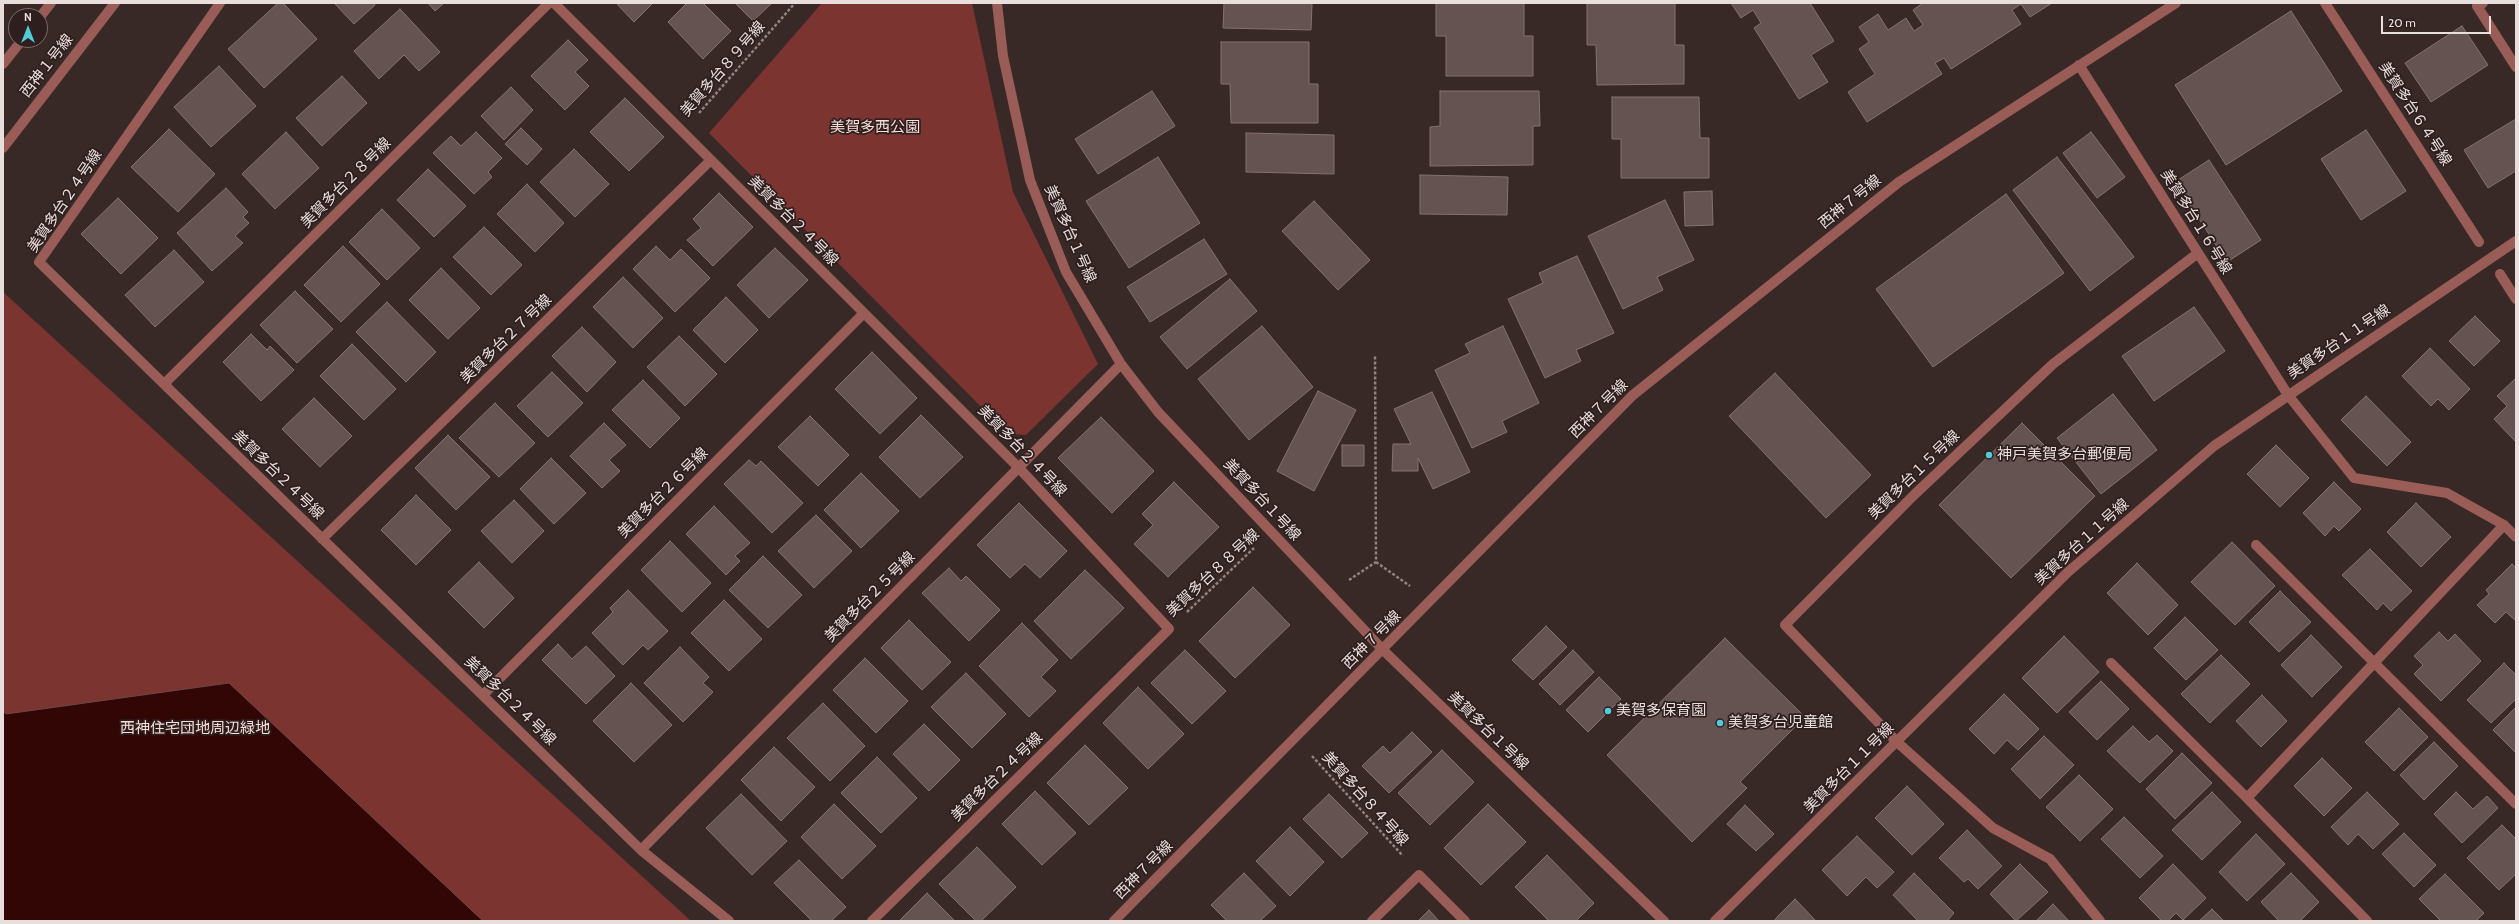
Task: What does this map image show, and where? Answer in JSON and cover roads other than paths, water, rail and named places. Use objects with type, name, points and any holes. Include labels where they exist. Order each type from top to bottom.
[{"type":"street","name":"西神１号線","points":[[3,148],[115,3]]},
{"type":"street","name":"美賀多台２４号線","points":[[220,3],[39,262],[641,850],[729,921]]},
{"type":"street","name":"美賀多台２８号線","points":[[164,384],[549,3]]},
{"type":"street","name":"美賀多台２４号線","points":[[554,3],[1019,468],[1169,629],[872,921]]},
{"type":"street","name":"美賀多台１号線","points":[[997,3],[1003,56],[1030,180],[1066,272],[1121,364],[1158,412],[1383,650],[1664,921]]},
{"type":"street","name":"西神７号線","points":[[1114,921],[1633,395],[1899,182],[2176,3]]},
{"type":"street","name":"美賀多台６４号線","points":[[2325,3],[2479,242]]},
{"type":"street","points":[[2483,3],[2477,6],[2516,67]]},
{"type":"street","points":[[3,64],[16,48]]},
{"type":"street","name":"美賀多台１６号線","points":[[2079,65],[2288,395],[2354,478],[2447,493],[2504,525],[2516,537]]},
{"type":"street","name":"美賀多台２７号線","points":[[322,539],[711,160]]},
{"type":"street","name":"美賀多台１１号線","points":[[1715,921],[2068,572],[2214,446],[2516,242]]},
{"type":"street","name":"美賀多台１５号線","points":[[1897,742],[1785,626],[1915,494],[2053,364],[2198,253]]},
{"type":"street","points":[[2500,274],[2516,299]]},
{"type":"street","name":"美賀多台２６号線","points":[[483,695],[864,313]]},
{"type":"street","name":"美賀多台２５号線","points":[[641,850],[1121,364]]},
{"type":"street","points":[[2247,798],[2504,525]]},
{"type":"street","points":[[2256,545],[2516,804]]},
{"type":"street","points":[[2111,662],[2367,921]]},
{"type":"street","points":[[1897,742],[1993,828],[2050,859],[2100,921]]},
{"type":"street","points":[[1372,921],[1419,874],[1465,921]]},
{"type":"place","name":"神戸美賀多台郵便局","points":[[1989,455]]},
{"type":"place","name":"美賀多保育園","points":[[1608,711]]},
{"type":"place","name":"美賀多台児童館","points":[[1720,723]]},
{"type":"park label","name":"美賀多西公園","points":[[875,128]]},
{"type":"park label","name":"西神住宅団地周辺緑地","points":[[195,729]]}]
